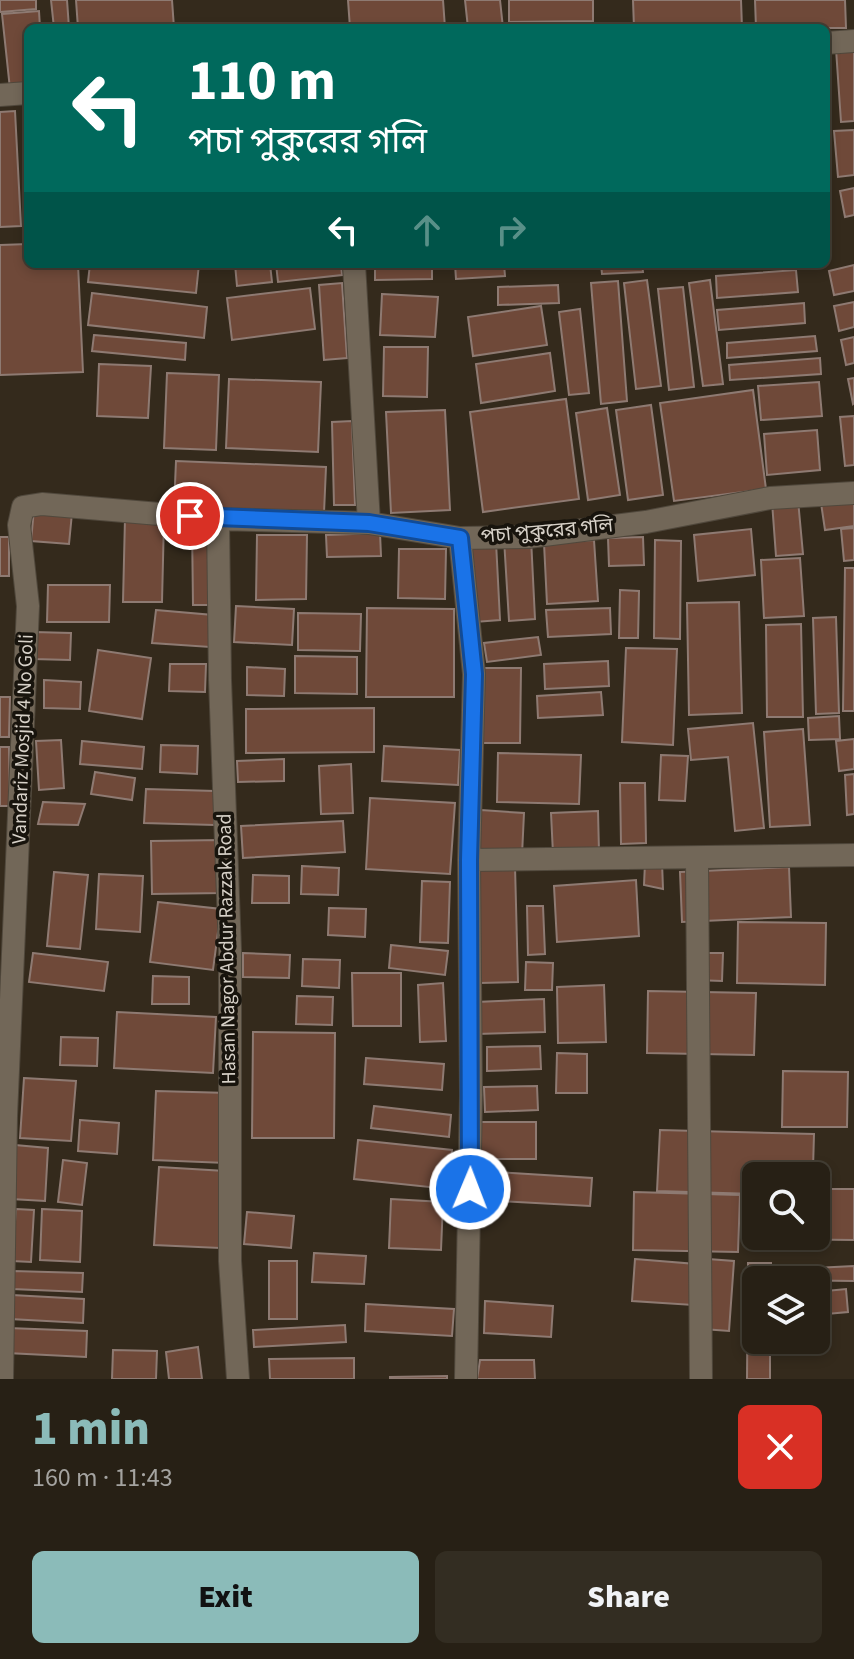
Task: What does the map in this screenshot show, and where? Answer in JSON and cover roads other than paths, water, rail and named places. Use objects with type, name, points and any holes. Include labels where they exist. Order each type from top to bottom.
[{"type":"street","points":[[830,43],[854,41]]},
{"type":"street","points":[[0,95],[24,93]]},
{"type":"street","points":[[354,268],[369,523]]},
{"type":"street","name":"পচা পুকুরের গলি","points":[[190,516],[369,523],[460,538],[528,537],[646,522],[770,498],[854,493]]},
{"type":"street","name":"Vandariz Mosjid 4 No Goli","points":[[2,1379],[6,1116],[28,606],[19,525],[23,507],[42,504],[190,516]]},
{"type":"street","name":"Hasan Nagor Abdur Razzak Road","points":[[218,519],[220,680],[230,950],[230,1261],[238,1379]]},
{"type":"street","points":[[460,538],[474,674],[469,860],[471,1095],[466,1379]]},
{"type":"street","points":[[469,860],[854,855]]},
{"type":"street","points":[[697,859],[701,1379]]}]
